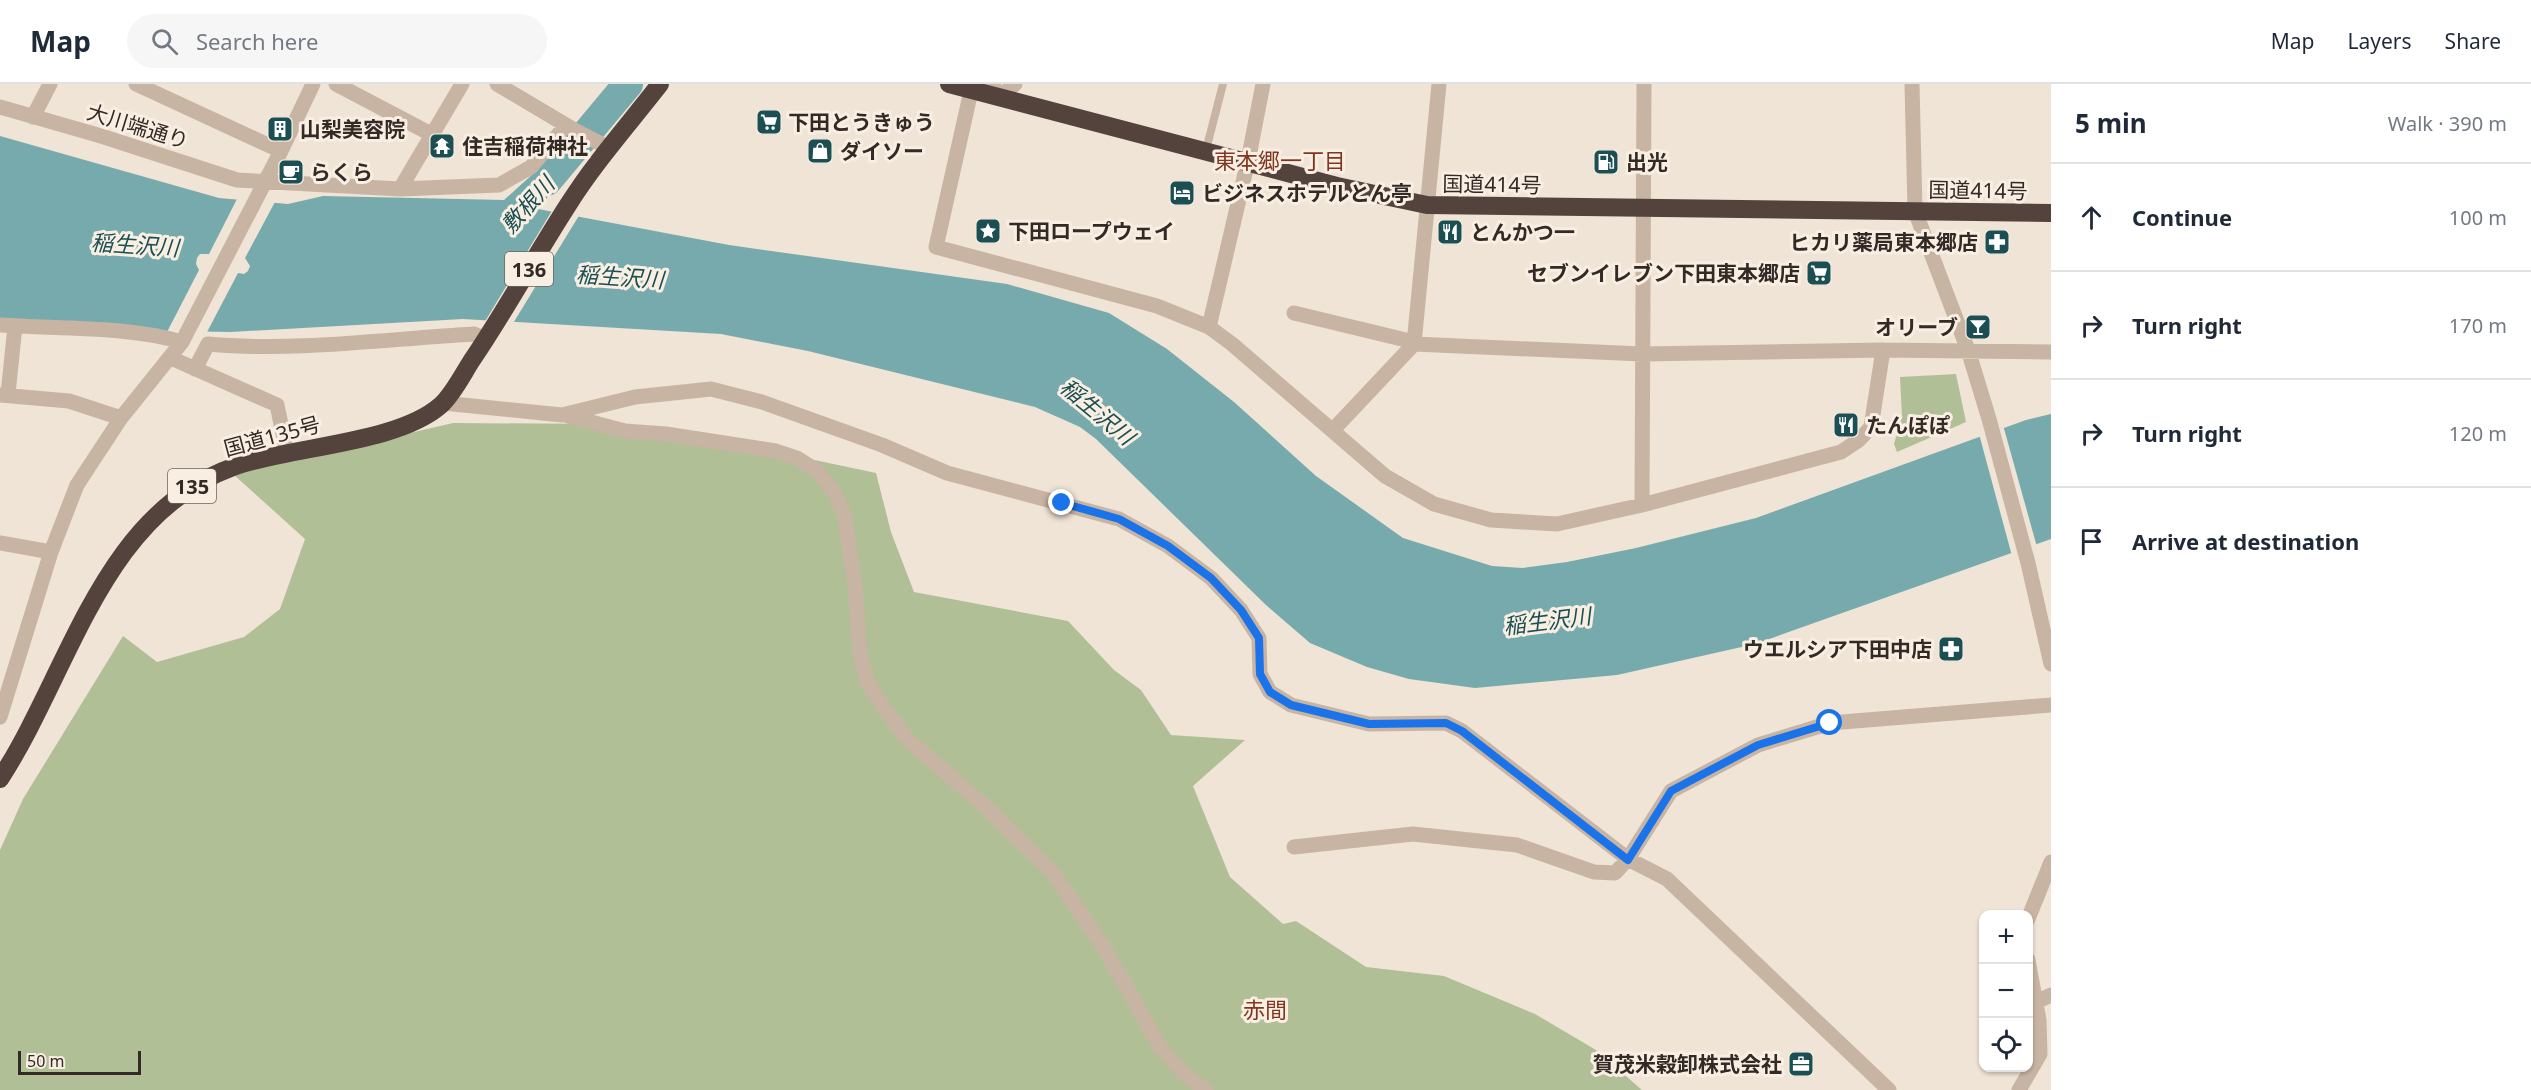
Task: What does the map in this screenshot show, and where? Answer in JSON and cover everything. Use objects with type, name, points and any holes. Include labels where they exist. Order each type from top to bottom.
[{"type":"highway","name":"136","points":[[488,336],[603,145],[660,84]]},
{"type":"highway","name":"国道414号","points":[[949,84],[971,91],[996,91],[1336,186],[1427,205],[2051,213]]},
{"type":"highway","name":"国道135号","points":[[2,772],[98,594],[132,539],[160,511],[202,480],[233,467],[390,431],[430,415],[444,403],[488,336]]},
{"type":"street","points":[[33,117],[50,84]]},
{"type":"street","points":[[136,84],[281,151]]},
{"type":"street","points":[[0,717],[51,552],[77,485],[121,418],[171,358],[183,340],[281,151],[313,84]]},
{"type":"street","points":[[336,84],[431,134]]},
{"type":"street","points":[[400,189],[462,84]]},
{"type":"street","points":[[496,84],[603,145]]},
{"type":"street","points":[[996,91],[1015,84]]},
{"type":"street","points":[[1209,327],[1248,161],[1263,84]]},
{"type":"street","points":[[1333,430],[1414,344],[1439,84]]},
{"type":"street","points":[[1642,505],[1644,84]]},
{"type":"street","points":[[1912,84],[1915,212],[1968,350],[1989,419],[2028,563],[2051,663]]},
{"type":"street","points":[[971,91],[936,247],[1156,306],[1209,327],[1232,344],[1385,476],[1434,504],[1491,520],[1557,524],[1642,505],[1841,452],[1859,440],[1872,427],[1883,350]]},
{"type":"street","name":"大川端通り","points":[[0,108],[262,186],[400,189],[499,185],[531,167],[571,128]]},
{"type":"street","points":[[1294,313],[1406,340],[1414,344],[1642,354],[1883,350],[2051,352]]},
{"type":"street","points":[[121,418],[69,401],[4,394],[7,326],[183,340]]},
{"type":"street","points":[[195,369],[208,344],[239,347],[285,346],[474,334],[488,336]]},
{"type":"street","points":[[171,358],[277,405],[287,453]]},
{"type":"street","points":[[562,415],[635,398],[711,389],[762,402],[882,445],[947,473],[1119,519],[1168,546],[1211,578],[1241,610],[1259,638],[1260,674],[1270,692],[1291,705],[1369,724],[1446,723],[1462,731],[1628,860],[1667,879],[1889,1090]]},
{"type":"street","points":[[444,403],[562,415],[625,431],[666,434],[776,451],[797,458],[816,470],[834,492],[844,514],[855,586],[860,655],[867,681],[882,706],[908,740],[987,808],[1053,873],[1106,951],[1160,1047],[1184,1074],[1206,1090]]},
{"type":"street","points":[[0,543],[51,552]]},
{"type":"street","points":[[1294,847],[1413,834],[1517,844],[1594,872],[1615,873],[1628,860],[1671,791],[1758,745],[1830,723],[2051,705]]},
{"type":"street","points":[[2032,910],[2051,862]]},
{"type":"street","points":[[2019,1090],[2040,1054],[2036,1002],[2029,964]]},
{"type":"street","points":[[2036,1002],[2051,995]]},
{"type":"lane","points":[[1206,150],[1223,84]]},
{"type":"green space","points":[[1956,374],[1966,422],[1897,452],[1894,444],[1902,417],[1900,377]]},
{"type":"green space","points":[[453,423],[603,424],[805,458],[876,473],[891,532],[914,592],[1068,621],[1114,670],[1141,690],[1171,735],[1245,740],[1193,786],[1230,877],[1283,924],[1296,921],[1366,967],[1444,976],[1535,1014],[1596,1050],[1642,1090],[0,1090],[0,850],[23,799],[123,636],[157,662],[244,637],[280,609],[305,539],[233,474]]},
{"type":"water","name":"稲生沢川","points":[[0,136],[219,198],[288,204],[323,196],[504,200],[566,144],[581,157],[538,209],[729,245],[1007,284],[1109,313],[1167,349],[1234,402],[1316,476],[1403,538],[1492,566],[1523,568],[1567,562],[1636,548],[1756,518],[2026,420],[2051,414],[2051,539],[1755,644],[1617,675],[1475,688],[1409,679],[1367,667],[1310,643],[1266,605],[1096,439],[1080,427],[1035,407],[808,351],[721,334],[463,319],[231,332],[167,331],[0,320]]},
{"type":"pier","points":[[238,197],[276,200],[245,258],[250,266],[248,271],[244,274],[238,273],[206,334],[166,334],[199,270],[196,264],[197,258],[200,254],[209,254]]},
{"type":"pier","points":[[553,209],[580,214],[512,325],[484,323]]},
{"type":"pier","points":[[2003,425],[2037,547],[2012,556],[1979,434]]},
{"type":"waterway","name":"敷根川","points":[[547,181],[628,84]]},
{"type":"place","name":"下田とうきゅう","points":[[769,122]]},
{"type":"place","name":"山梨美容院","points":[[280,129]]},
{"type":"place","name":"住吉稲荷神社","points":[[442,146]]},
{"type":"place","name":"ダイソー","points":[[820,151]]},
{"type":"place","name":"出光","points":[[1606,162]]},
{"type":"place","name":"らくら","points":[[291,172]]},
{"type":"place","name":"ビジネスホテルとん亭","points":[[1182,193]]},
{"type":"place","name":"下田ロープウェイ","points":[[988,231]]},
{"type":"place","name":"とんかつ一","points":[[1450,232]]},
{"type":"place","name":"ヒカリ薬局東本郷店","points":[[1997,242]]},
{"type":"place","name":"セブンイレブン下田東本郷店","points":[[1819,273]]},
{"type":"place","name":"オリーブ","points":[[1978,327]]},
{"type":"place","name":"たんぽぽ","points":[[1846,425]]},
{"type":"place","name":"ウエルシア下田中店","points":[[1951,649]]},
{"type":"place","name":"賀茂米穀卸株式会社","points":[[1801,1064]]},
{"type":"district","name":"東本郷一丁目","points":[[1280,160]]},
{"type":"district","name":"赤間","points":[[1265,1009]]},
{"type":"route","points":[[1062,503],[1119,519],[1168,546],[1211,578],[1241,610],[1259,638],[1260,674],[1270,692],[1291,705],[1369,724],[1446,723],[1478,741],[1628,860],[1671,791],[1758,745],[1830,723]]}]
